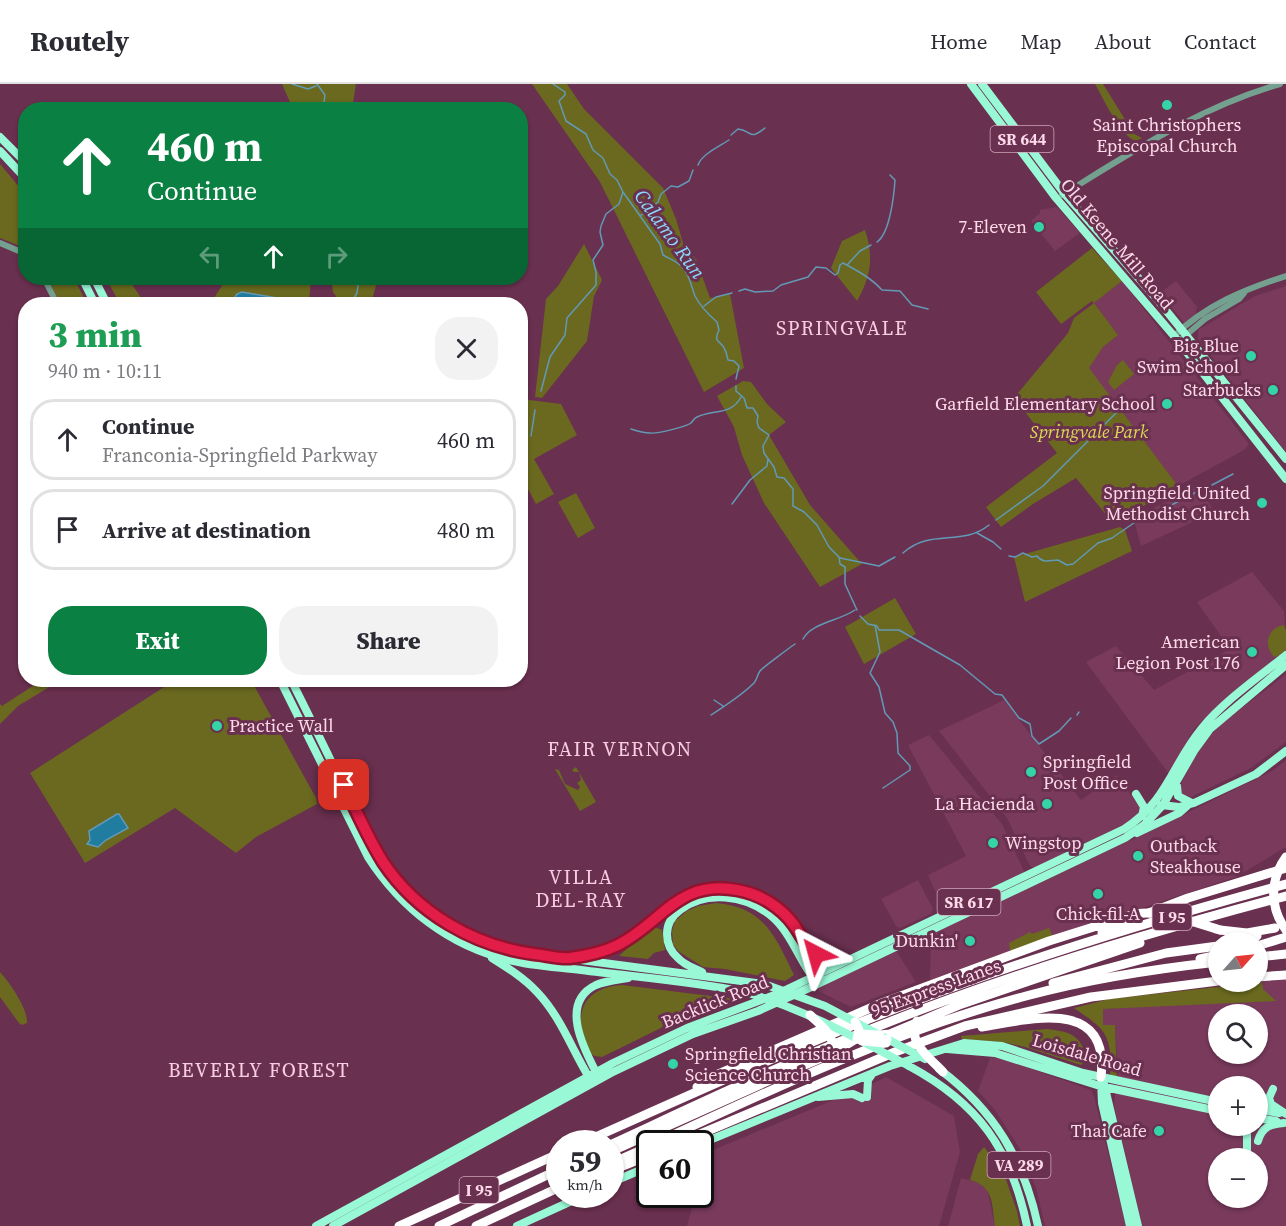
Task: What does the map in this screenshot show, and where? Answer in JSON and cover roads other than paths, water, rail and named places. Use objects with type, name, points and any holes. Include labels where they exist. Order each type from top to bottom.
[{"type":"highway","points":[[1286,857],[1277,874],[1273,895],[1277,914],[1286,930]]},
{"type":"highway","points":[[1058,952],[1188,898],[1286,868]]},
{"type":"highway","name":"I 95","points":[[611,1130],[879,1015],[990,974],[1286,884]]},
{"type":"highway","name":"95 Express Lanes","points":[[624,1138],[760,1075],[889,1022],[1014,977],[1286,896]]},
{"type":"highway","points":[[675,1101],[714,1076],[852,1014],[1049,941],[1135,914],[1147,912],[1165,914],[1220,930],[1246,933],[1275,928]]},
{"type":"highway","points":[[1266,932],[1286,922]]},
{"type":"highway","points":[[624,1146],[827,1056],[858,1039],[887,1037],[919,1020],[1104,956],[1186,924]]},
{"type":"highway","points":[[1268,943],[1286,937]]},
{"type":"highway","points":[[1026,996],[1056,982],[1144,958],[1208,948]]},
{"type":"highway","points":[[1268,956],[1286,954]]},
{"type":"highway","points":[[1166,968],[1208,958]]},
{"type":"highway","points":[[684,1130],[780,1086],[942,1022],[1026,996],[1090,981],[1208,963]]},
{"type":"highway","points":[[1268,977],[1286,975]]},
{"type":"highway","points":[[710,1130],[895,1052],[982,1022],[1076,1000],[1150,988],[1208,982]]},
{"type":"highway","points":[[810,1015],[832,1038],[833,1048],[827,1056]]},
{"type":"highway","points":[[942,1035],[1036,1019],[1057,1017],[1069,1019],[1086,1028],[1096,1039],[1102,1060],[1102,1083]]},
{"type":"highway","points":[[919,1020],[914,1029],[916,1041],[944,1072]]},
{"type":"highway","points":[[855,1022],[858,1039]]},
{"type":"highway","points":[[845,1032],[858,1039]]},
{"type":"highway","points":[[887,1037],[897,1044]]},
{"type":"highway","points":[[885,1054],[887,1037]]},
{"type":"highway","name":"I 95","points":[[399,1226],[546,1159]]},
{"type":"highway","points":[[439,1226],[546,1177]]},
{"type":"highway","name":"I 95","points":[[476,1226],[546,1194]]},
{"type":"main road","name":"Old Keene Mill Road","points":[[972,84],[1056,198],[1286,459]]},
{"type":"main road","name":"Old Keene Mill Road","points":[[982,84],[1064,193],[1156,298],[1180,336],[1286,479]]},
{"type":"main road","points":[[0,137],[18,155]]},
{"type":"main road","points":[[0,151],[18,170]]},
{"type":"main road","points":[[1159,804],[1192,742],[1206,723],[1286,655]]},
{"type":"main road","points":[[1159,804],[1178,782],[1194,751],[1210,729],[1286,665]]},
{"type":"main road","points":[[283,687],[361,844],[381,876],[407,905],[431,925],[458,941],[486,953],[524,963],[745,992],[810,1015],[845,1032]]},
{"type":"main road","points":[[294,687],[375,848],[407,891],[442,920],[483,941],[520,952],[764,984],[813,1001],[887,1037]]},
{"type":"main road","name":"SR 617","points":[[1159,804],[1179,807],[1191,804],[1256,774],[1286,752]]},
{"type":"main road","points":[[1178,782],[1178,796],[1191,804]]},
{"type":"main road","points":[[1136,794],[1144,807],[1142,816]]},
{"type":"main road","name":"Backlick Road","points":[[818,979],[863,952],[1118,833],[1159,804]]},
{"type":"main road","name":"Backlick Road","points":[[316,1226],[593,1077],[679,1036],[818,979],[1125,838],[1144,825],[1159,804]]},
{"type":"main road","name":"SR 617","points":[[1125,838],[1173,817],[1191,804]]},
{"type":"main road","points":[[568,958],[618,945],[676,901],[698,892],[714,889],[737,890],[758,896],[786,915],[813,952],[828,960],[839,960],[863,952]]},
{"type":"main road","points":[[708,975],[676,957],[668,942],[667,931],[672,918],[684,907],[699,900],[721,898],[752,904],[774,919],[818,979]]},
{"type":"main road","points":[[800,936],[818,979]]},
{"type":"main road","points":[[486,953],[520,976],[544,1000],[593,1077]]},
{"type":"main road","points":[[593,1077],[578,1034],[576,1017],[579,1002],[585,993],[595,986],[635,977]]},
{"type":"main road","name":"VA 289","points":[[858,1039],[923,1074],[949,1091],[981,1122],[1008,1164],[1021,1198],[1027,1226]]},
{"type":"main road","name":"Loisdale Road","points":[[714,1138],[874,1072],[964,1043],[994,1045],[1123,1091],[1208,1109]]},
{"type":"main road","name":"VA 289","points":[[897,1044],[944,1072],[984,1111],[1007,1142],[1021,1169],[1030,1192],[1038,1226]]},
{"type":"main road","points":[[807,1100],[854,1094],[864,1097],[869,1078],[874,1072]]},
{"type":"main road","name":"Backlick Road","points":[[333,1226],[593,1077]]},
{"type":"main road","points":[[1102,1083],[1138,1226]]},
{"type":"main road","points":[[1102,1083],[1102,1103],[1130,1226]]},
{"type":"main road","name":"Loisdale Road","points":[[1102,1083],[1208,1100]]},
{"type":"main road","points":[[1273,1089],[1269,1098],[1271,1104],[1285,1120]]},
{"type":"main road","points":[[1109,1108],[1113,1096],[1123,1091]]},
{"type":"main road","points":[[1268,1113],[1285,1120]]},
{"type":"main road","points":[[1268,1119],[1285,1120]]},
{"type":"main road","points":[[1258,1141],[1260,1133],[1266,1127],[1285,1120]]},
{"type":"main road","points":[[517,1226],[556,1208]]},
{"type":"street","points":[[1056,198],[1199,114],[1235,98],[1280,84]]},
{"type":"street","points":[[0,243],[18,251]]},
{"type":"street","points":[[1180,336],[1219,302],[1236,293],[1286,276]]},
{"type":"water","points":[[242,292],[271,297],[235,297]]},
{"type":"water","points":[[117,814],[128,828],[98,847],[87,844],[90,840],[89,831]]},
{"type":"waterway","points":[[292,84],[308,89],[316,86]]},
{"type":"waterway","points":[[317,84],[325,95],[324,102]]},
{"type":"waterway","name":"Calamo Run","points":[[553,84],[565,92],[559,101],[566,121],[586,134],[593,150],[603,158],[610,174],[617,180],[660,244],[663,255],[679,264],[686,272],[697,300],[717,322],[719,330],[717,340],[724,347],[728,360],[734,361],[739,366],[736,379]]},
{"type":"waterway","points":[[731,135],[738,129],[753,135],[765,128]]},
{"type":"waterway","points":[[698,165],[707,154],[729,140]]},
{"type":"waterway","points":[[640,216],[658,202],[661,194],[671,186],[678,187],[689,181],[693,170]]},
{"type":"waterway","points":[[877,242],[885,231],[894,195],[895,180],[890,175]]},
{"type":"waterway","points":[[541,391],[550,357],[565,335],[567,318],[596,285],[593,260],[603,245],[601,226],[606,214],[619,204],[623,192]]},
{"type":"waterway","points":[[848,264],[860,251],[871,245]]},
{"type":"waterway","points":[[739,291],[745,289],[755,292],[773,291],[781,285],[808,277],[816,267],[826,268],[835,275],[843,263],[869,278],[882,290],[900,291],[912,305],[928,309]]},
{"type":"waterway","points":[[355,297],[358,285]]},
{"type":"waterway","points":[[704,306],[716,297],[732,293]]},
{"type":"waterway","name":"Calamo Run","points":[[736,386],[736,391],[744,398],[747,408],[753,408],[758,416],[759,428],[769,435],[763,446],[764,453],[774,467],[777,477],[784,478],[793,489],[793,506],[804,512],[817,525],[829,547],[839,557],[840,564],[845,567],[845,584],[857,610]]},
{"type":"waterway","points":[[631,429],[653,433],[688,425],[696,417],[727,410],[741,397]]},
{"type":"waterway","points":[[531,436],[535,410]]},
{"type":"waterway","points":[[996,520],[1043,486],[1117,412]]},
{"type":"waterway","points":[[732,504],[750,480],[767,466],[768,459]]},
{"type":"waterway","points":[[1212,485],[1233,474]]},
{"type":"waterway","points":[[1009,556],[1015,557],[1023,553],[1032,557],[1037,556],[1044,561],[1058,560],[1067,565],[1073,564],[1098,543],[1112,538],[1144,516],[1162,510],[1202,489]]},
{"type":"waterway","points":[[903,553],[924,541],[968,535],[989,525]]},
{"type":"waterway","points":[[977,533],[1001,549]]},
{"type":"waterway","points":[[840,558],[879,566],[895,557]]},
{"type":"waterway","points":[[803,639],[812,629],[855,610]]},
{"type":"waterway","points":[[860,616],[868,624],[877,626],[879,630],[899,630],[960,665],[995,694],[1002,695],[1019,718],[1030,724],[1032,736],[1039,744],[1059,731],[1071,718]]},
{"type":"waterway","points":[[875,625],[880,652],[870,673],[879,687],[885,713],[893,722],[897,733],[898,753],[910,766],[910,770],[883,788]]},
{"type":"waterway","points":[[711,715],[744,692],[755,682],[762,669],[795,644]]},
{"type":"waterway","points":[[714,700],[723,706]]},
{"type":"place","name":"Saint Christophers Episcopal Church","points":[[1167,105]]},
{"type":"place","name":"7-Eleven","points":[[1039,227]]},
{"type":"place","name":"Big Blue Swim School","points":[[1251,356]]},
{"type":"place","name":"Starbucks","points":[[1273,390]]},
{"type":"place","name":"Garfield Elementary School","points":[[1167,404]]},
{"type":"place","name":"Springfield United Methodist Church","points":[[1262,503]]},
{"type":"place","name":"American Legion Post 176","points":[[1252,652]]},
{"type":"place","name":"Practice Wall","points":[[217,726]]},
{"type":"place","name":"Springfield Post Office","points":[[1031,772]]},
{"type":"place","name":"La Hacienda","points":[[1047,804]]},
{"type":"place","name":"Wingstop","points":[[993,843]]},
{"type":"place","name":"Outback Steakhouse","points":[[1138,856]]},
{"type":"place","name":"Chick-fil-A","points":[[1098,894]]},
{"type":"place","name":"Dunkin'","points":[[970,941]]},
{"type":"place","name":"Springfield Christian Science Church","points":[[673,1064]]},
{"type":"place","name":"Thai Cafe","points":[[1159,1131]]},
{"type":"district","name":"SPRINGVALE","points":[[842,328]]},
{"type":"district","name":"FAIR VERNON","points":[[620,749]]},
{"type":"district","name":"VILLA DEL-RAY","points":[[581,888]]},
{"type":"district","name":"BEVERLY FOREST","points":[[259,1070]]},
{"type":"park label","name":"Springvale Park","points":[[1089,432]]}]
